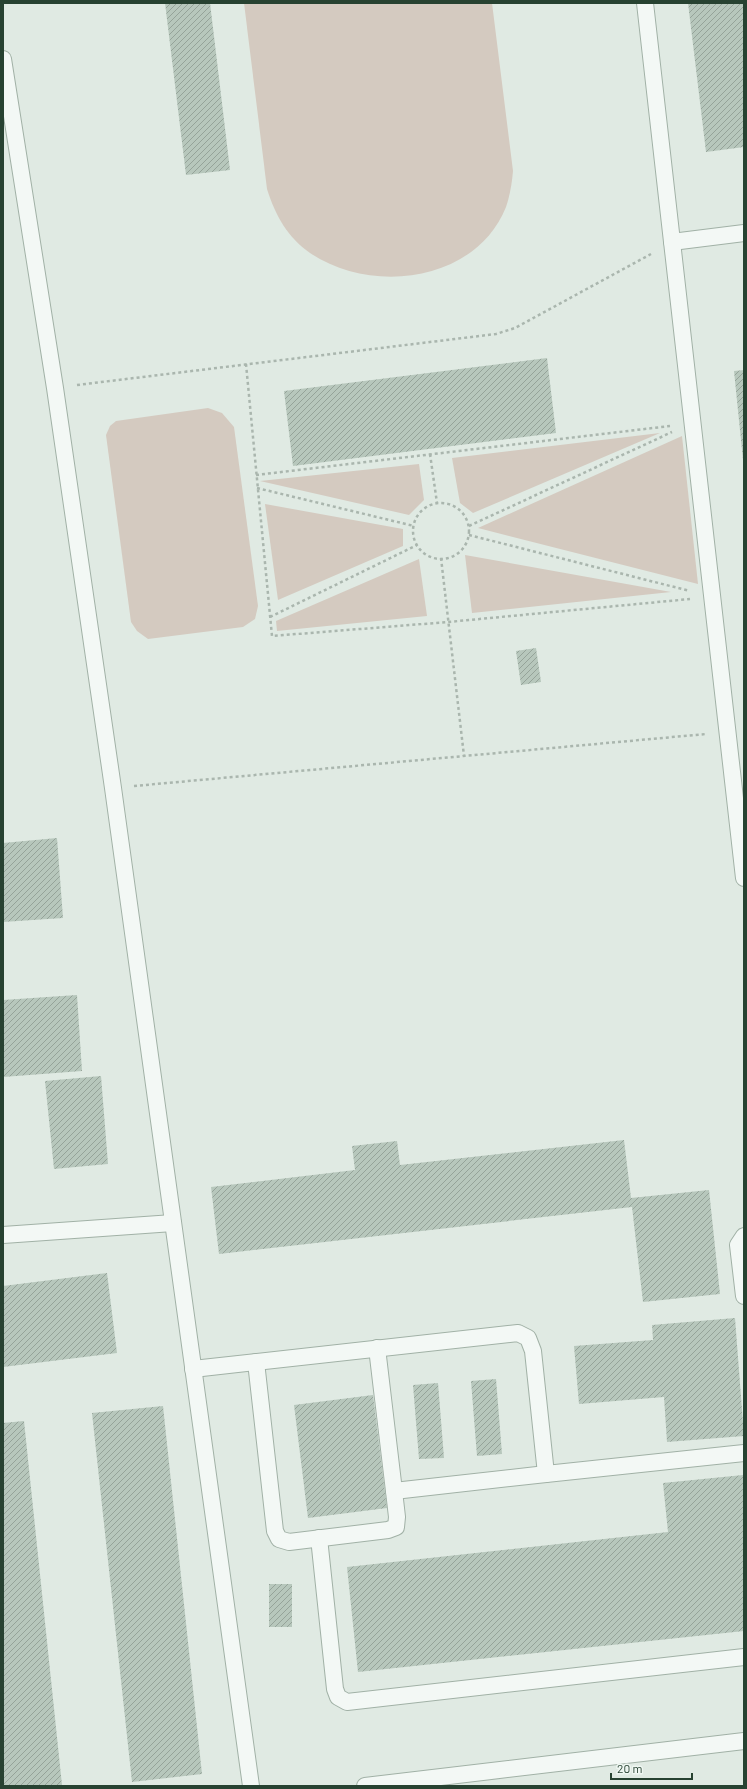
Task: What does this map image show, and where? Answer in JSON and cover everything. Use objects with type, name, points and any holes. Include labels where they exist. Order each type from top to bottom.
[{"type":"lane","points":[[645,3],[744,878]]},
{"type":"lane","points":[[3,59],[54,388],[113,788],[251,1786]]},
{"type":"lane","points":[[672,242],[744,233]]},
{"type":"lane","points":[[3,1235],[173,1223]]},
{"type":"lane","points":[[744,1236],[738,1245],[744,1296]]},
{"type":"lane","points":[[193,1369],[518,1333],[528,1338],[533,1351],[546,1474]]},
{"type":"lane","points":[[256,1362],[275,1531],[279,1539],[289,1542],[388,1530],[396,1527],[397,1517],[377,1348]]},
{"type":"lane","points":[[394,1491],[744,1453]]},
{"type":"lane","points":[[319,1538],[335,1689],[338,1697],[347,1702],[744,1657]]},
{"type":"lane","points":[[365,1786],[744,1741]]},
{"type":"path","points":[[54,388],[496,334],[515,328],[672,242]]},
{"type":"path","points":[[246,364],[272,636],[448,622],[712,597]]},
{"type":"path","points":[[256,475],[693,423]]},
{"type":"path","points":[[469,526],[693,423]]},
{"type":"path","points":[[430,454],[437,503]]},
{"type":"path","points":[[257,488],[414,526]]},
{"type":"path","points":[[437,503],[446,503],[459,509],[469,526],[469,535],[465,544],[459,552],[451,557],[441,558],[428,554],[417,544],[414,535],[414,526],[417,517],[424,509],[437,503]]},
{"type":"path","points":[[469,535],[712,597]]},
{"type":"path","points":[[270,617],[417,544]]},
{"type":"path","points":[[441,558],[464,756]]},
{"type":"path","points":[[113,788],[727,732]]},
{"type":"shaded area","points":[[244,3],[492,3],[513,171],[511,189],[506,207],[492,232],[471,252],[447,266],[420,274],[391,277],[363,274],[335,266],[310,253],[302,247],[289,233],[278,217],[267,189]]},
{"type":"shaded area","points":[[208,408],[222,413],[234,427],[258,606],[255,619],[243,627],[148,639],[137,631],[131,622],[106,435],[110,426],[116,421]]},
{"type":"shaded area","points":[[660,433],[473,513],[460,503],[452,458]]},
{"type":"shaded area","points":[[682,436],[698,584],[478,528]]},
{"type":"shaded area","points":[[419,464],[424,500],[409,515],[260,481]]},
{"type":"shaded area","points":[[265,504],[403,529],[403,546],[278,600]]},
{"type":"shaded area","points":[[465,555],[671,592],[472,613]]},
{"type":"shaded area","points":[[419,559],[427,616],[277,631],[276,621]]},
{"type":"building","points":[[165,3],[210,3],[230,170],[186,175]]},
{"type":"building","points":[[688,3],[744,3],[744,147],[706,152]]},
{"type":"building","points":[[547,358],[556,433],[293,466],[284,391]]},
{"type":"building","points":[[744,370],[744,460],[743,460],[734,371]]},
{"type":"building","points":[[536,648],[541,682],[521,685],[516,651]]},
{"type":"building","points":[[57,838],[63,918],[3,922],[3,843]]},
{"type":"building","points":[[77,995],[82,1071],[3,1077],[3,1000]]},
{"type":"building","points":[[101,1076],[108,1164],[54,1169],[45,1081]]},
{"type":"building","points":[[624,1140],[631,1198],[709,1190],[720,1294],[643,1302],[632,1207],[219,1254],[211,1187],[355,1170],[352,1146],[397,1141],[400,1165]]},
{"type":"building","points":[[107,1273],[117,1353],[3,1367],[3,1286]]},
{"type":"building","points":[[735,1318],[744,1436],[667,1442],[664,1397],[579,1404],[574,1346],[653,1340],[652,1325]]},
{"type":"building","points":[[496,1379],[502,1454],[477,1456],[471,1381]]},
{"type":"building","points":[[438,1383],[444,1458],[419,1459],[413,1385]]},
{"type":"building","points":[[373,1395],[387,1508],[308,1518],[294,1405]]},
{"type":"building","points":[[163,1406],[202,1774],[132,1782],[92,1413]]},
{"type":"building","points":[[24,1421],[62,1785],[3,1786],[3,1423]]},
{"type":"building","points":[[743,1475],[744,1631],[358,1672],[347,1567],[668,1532],[663,1483]]},
{"type":"building","points":[[269,1584],[292,1584],[292,1627],[269,1627]]}]
